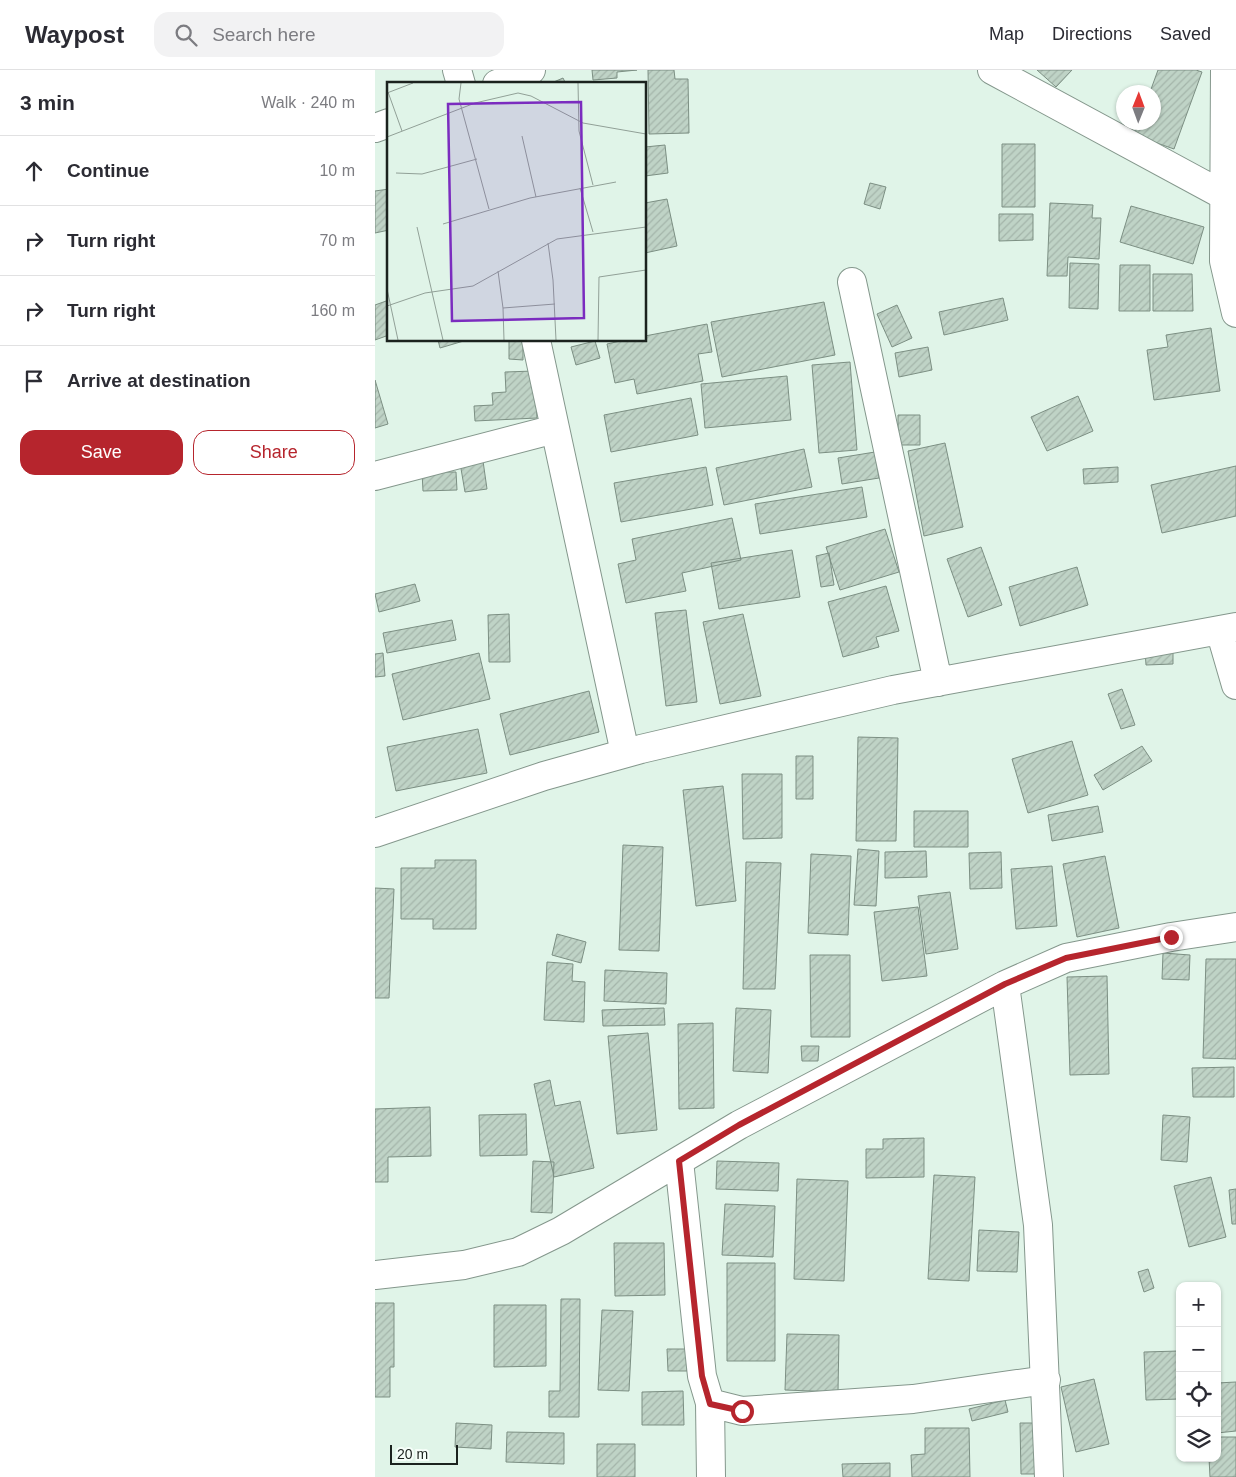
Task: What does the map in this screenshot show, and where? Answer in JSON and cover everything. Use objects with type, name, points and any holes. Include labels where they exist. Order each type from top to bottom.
[{"type":"street","points":[[502,82],[531,70]]},
{"type":"street","points":[[992,70],[1231,200]]},
{"type":"street","points":[[1225,70],[1231,200],[1224,261],[1236,313]]},
{"type":"street","points":[[852,282],[938,682]]},
{"type":"street","points":[[536,341],[625,753]]},
{"type":"street","points":[[375,476],[555,429]]},
{"type":"street","points":[[375,833],[544,776],[625,753],[893,690],[1228,628],[1236,685]]},
{"type":"street","points":[[375,1275],[464,1265],[518,1252],[561,1232],[739,1125],[1005,984],[1066,958],[1171,937],[1236,927]]},
{"type":"street","points":[[1005,984],[1038,1225],[1049,1477]]},
{"type":"street","points":[[679,1161],[702,1376],[710,1404],[711,1477]]},
{"type":"street","points":[[710,1404],[742,1411],[913,1399],[1046,1380]]},
{"type":"building","points":[[592,70],[637,70],[617,72],[617,78],[593,80]]},
{"type":"building","points":[[648,70],[674,70],[675,79],[688,79],[689,133],[649,134]]},
{"type":"building","points":[[1037,70],[1072,70],[1056,87]]},
{"type":"building","points":[[1158,70],[1196,70],[1202,72],[1174,149],[1134,135],[1136,130],[1161,130],[1161,85],[1153,85]]},
{"type":"building","points":[[563,78],[565,82],[554,82]]},
{"type":"building","points":[[1002,144],[1035,144],[1035,207],[1002,207]]},
{"type":"building","points":[[665,145],[668,173],[646,176],[646,147]]},
{"type":"building","points":[[870,183],[886,187],[880,209],[864,204]]},
{"type":"building","points":[[387,189],[387,230],[375,233],[375,191]]},
{"type":"building","points":[[667,199],[677,246],[646,253],[646,203]]},
{"type":"building","points":[[1050,203],[1093,205],[1092,218],[1101,218],[1099,259],[1068,257],[1067,276],[1047,276]]},
{"type":"building","points":[[1131,206],[1204,227],[1193,264],[1120,242]]},
{"type":"building","points":[[999,214],[1033,214],[1033,240],[999,241]]},
{"type":"building","points":[[1070,263],[1099,264],[1098,309],[1069,308]]},
{"type":"building","points":[[1120,265],[1150,265],[1150,311],[1119,311]]},
{"type":"building","points":[[1153,274],[1192,274],[1193,311],[1153,311]]},
{"type":"building","points":[[1003,298],[1008,320],[944,335],[939,312]]},
{"type":"building","points":[[387,301],[387,336],[375,340],[375,305]]},
{"type":"building","points":[[824,302],[835,355],[722,377],[711,322]]},
{"type":"building","points":[[897,305],[912,338],[892,347],[877,314]]},
{"type":"building","points":[[707,324],[712,352],[698,354],[703,381],[637,394],[634,379],[615,383],[607,344],[620,341],[646,341],[646,336]]},
{"type":"building","points":[[1211,328],[1220,391],[1154,400],[1147,350],[1168,347],[1166,335]]},
{"type":"building","points":[[438,341],[464,341],[440,348]]},
{"type":"building","points":[[509,341],[523,341],[523,360],[509,359]]},
{"type":"building","points":[[595,341],[600,358],[576,365],[571,347]]},
{"type":"building","points":[[928,347],[932,370],[899,377],[895,353]]},
{"type":"building","points":[[850,362],[857,450],[819,453],[812,365]]},
{"type":"building","points":[[534,371],[537,418],[475,421],[474,406],[493,405],[492,393],[506,392],[505,372]]},
{"type":"building","points":[[787,376],[791,420],[705,428],[701,384]]},
{"type":"building","points":[[375,380],[388,424],[375,428]]},
{"type":"building","points":[[1078,396],[1093,431],[1047,451],[1031,417]]},
{"type":"building","points":[[691,398],[698,435],[611,452],[604,415]]},
{"type":"building","points":[[898,415],[920,415],[920,445],[898,445]]},
{"type":"building","points":[[945,443],[963,527],[924,536],[908,451]]},
{"type":"building","points":[[804,449],[812,487],[724,505],[716,468]]},
{"type":"building","points":[[875,452],[879,478],[842,484],[838,458]]},
{"type":"building","points":[[482,454],[487,489],[465,492],[459,457]]},
{"type":"building","points":[[1236,466],[1236,516],[1162,533],[1151,485]]},
{"type":"building","points":[[706,467],[713,505],[621,522],[614,483]]},
{"type":"building","points":[[1118,467],[1118,482],[1084,484],[1083,469]]},
{"type":"building","points":[[422,472],[456,472],[457,490],[423,491]]},
{"type":"building","points":[[862,487],[867,517],[760,534],[755,504]]},
{"type":"building","points":[[732,518],[741,560],[682,573],[686,591],[626,603],[618,564],[636,560],[632,539]]},
{"type":"building","points":[[885,529],[899,572],[840,590],[826,547]]},
{"type":"building","points":[[981,547],[1002,605],[968,617],[947,559]]},
{"type":"building","points":[[792,550],[800,597],[719,609],[711,563]]},
{"type":"building","points":[[829,553],[834,585],[821,587],[816,556]]},
{"type":"building","points":[[1077,567],[1088,605],[1020,626],[1009,587]]},
{"type":"building","points":[[415,584],[420,601],[379,612],[375,594]]},
{"type":"building","points":[[886,586],[899,631],[876,637],[879,647],[843,657],[828,602]]},
{"type":"building","points":[[686,610],[697,702],[666,706],[655,613]]},
{"type":"building","points":[[509,614],[510,662],[489,662],[488,615]]},
{"type":"building","points":[[743,614],[761,696],[720,704],[703,622]]},
{"type":"building","points":[[452,620],[456,640],[387,653],[383,633]]},
{"type":"building","points":[[1173,649],[1173,664],[1146,665],[1145,650]]},
{"type":"building","points":[[383,653],[385,676],[375,677],[375,654]]},
{"type":"building","points":[[479,653],[490,699],[403,720],[392,674]]},
{"type":"building","points":[[1122,689],[1135,725],[1121,729],[1108,694]]},
{"type":"building","points":[[589,691],[599,732],[510,755],[500,714]]},
{"type":"building","points":[[478,729],[487,773],[396,791],[387,747]]},
{"type":"building","points":[[858,737],[898,738],[896,841],[856,841]]},
{"type":"building","points":[[1072,741],[1088,795],[1028,813],[1012,759]]},
{"type":"building","points":[[1142,746],[1152,761],[1103,790],[1094,775]]},
{"type":"building","points":[[796,756],[813,756],[813,799],[796,799]]},
{"type":"building","points":[[742,774],[782,774],[782,838],[743,839]]},
{"type":"building","points":[[723,786],[736,901],[696,906],[683,790]]},
{"type":"building","points":[[1098,806],[1103,832],[1052,841],[1048,815]]},
{"type":"building","points":[[914,811],[968,811],[968,847],[914,847]]},
{"type":"building","points":[[623,845],[663,847],[659,951],[619,950]]},
{"type":"building","points":[[858,849],[879,851],[876,906],[854,905]]},
{"type":"building","points":[[926,851],[927,877],[885,878],[885,852]]},
{"type":"building","points":[[1001,852],[1002,888],[970,889],[969,853]]},
{"type":"building","points":[[811,854],[851,856],[848,935],[808,933]]},
{"type":"building","points":[[1105,856],[1119,928],[1077,937],[1063,864]]},
{"type":"building","points":[[435,860],[476,860],[476,929],[433,929],[433,919],[401,919],[401,868],[435,868]]},
{"type":"building","points":[[746,862],[781,863],[775,989],[743,989]]},
{"type":"building","points":[[1052,866],[1057,926],[1016,929],[1011,869]]},
{"type":"building","points":[[375,888],[394,889],[389,998],[375,998]]},
{"type":"building","points":[[950,892],[958,949],[926,954],[918,896]]},
{"type":"building","points":[[918,907],[927,976],[882,981],[874,912]]},
{"type":"building","points":[[557,934],[586,942],[581,963],[552,955]]},
{"type":"building","points":[[1163,953],[1190,955],[1189,980],[1162,979]]},
{"type":"building","points":[[810,955],[850,955],[850,1037],[811,1037]]},
{"type":"building","points":[[1206,959],[1236,959],[1236,1059],[1203,1058]]},
{"type":"building","points":[[547,962],[573,964],[572,981],[585,982],[584,1022],[544,1020]]},
{"type":"building","points":[[605,970],[667,973],[666,1004],[604,1001]]},
{"type":"building","points":[[1107,976],[1109,1074],[1070,1075],[1067,977]]},
{"type":"building","points":[[664,1008],[665,1025],[603,1026],[602,1010]]},
{"type":"building","points":[[736,1008],[771,1010],[768,1073],[733,1071]]},
{"type":"building","points":[[713,1023],[714,1108],[679,1109],[678,1024]]},
{"type":"building","points":[[648,1033],[657,1130],[617,1134],[608,1036]]},
{"type":"building","points":[[801,1046],[819,1046],[818,1061],[802,1061]]},
{"type":"building","points":[[1234,1067],[1234,1097],[1193,1097],[1192,1068]]},
{"type":"building","points":[[550,1080],[555,1106],[580,1101],[594,1168],[554,1177],[534,1084]]},
{"type":"building","points":[[430,1107],[431,1156],[388,1157],[388,1182],[375,1182],[375,1109]]},
{"type":"building","points":[[526,1114],[527,1155],[480,1156],[479,1115]]},
{"type":"building","points":[[1163,1115],[1190,1117],[1187,1162],[1161,1160]]},
{"type":"building","points":[[924,1138],[924,1177],[866,1178],[866,1149],[883,1149],[883,1139]]},
{"type":"building","points":[[533,1161],[554,1162],[552,1213],[531,1212]]},
{"type":"building","points":[[717,1161],[779,1163],[778,1191],[716,1189]]},
{"type":"building","points":[[934,1175],[975,1177],[969,1281],[928,1279]]},
{"type":"building","points":[[1211,1177],[1226,1237],[1189,1247],[1174,1186]]},
{"type":"building","points":[[797,1179],[848,1181],[844,1281],[794,1279]]},
{"type":"building","points":[[1236,1189],[1236,1224],[1232,1224],[1229,1190]]},
{"type":"building","points":[[725,1204],[775,1206],[773,1257],[722,1255]]},
{"type":"building","points":[[979,1230],[1019,1232],[1017,1272],[977,1271]]},
{"type":"building","points":[[614,1243],[664,1243],[665,1295],[615,1296]]},
{"type":"building","points":[[727,1263],[775,1263],[775,1361],[727,1361]]},
{"type":"building","points":[[1148,1269],[1154,1288],[1144,1292],[1138,1272]]},
{"type":"building","points":[[561,1299],[580,1299],[579,1417],[549,1417],[549,1391],[560,1391]]},
{"type":"building","points":[[375,1303],[394,1303],[394,1367],[390,1367],[390,1397],[375,1397]]},
{"type":"building","points":[[494,1305],[546,1305],[546,1366],[494,1367]]},
{"type":"building","points":[[602,1310],[633,1311],[629,1391],[598,1390]]},
{"type":"building","points":[[787,1334],[839,1335],[838,1392],[785,1390]]},
{"type":"building","points":[[667,1349],[687,1349],[687,1371],[668,1371]]},
{"type":"building","points":[[1176,1351],[1176,1399],[1146,1400],[1144,1352]]},
{"type":"building","points":[[1094,1379],[1109,1444],[1076,1452],[1061,1387]]},
{"type":"building","points":[[1236,1382],[1236,1431],[1221,1433],[1221,1383]]},
{"type":"building","points":[[683,1391],[684,1425],[642,1425],[642,1392]]},
{"type":"building","points":[[1005,1400],[1008,1412],[972,1421],[969,1409]]},
{"type":"building","points":[[456,1423],[492,1425],[491,1449],[455,1447]]},
{"type":"building","points":[[1020,1423],[1035,1423],[1035,1474],[1021,1474]]},
{"type":"building","points":[[925,1428],[969,1428],[970,1477],[912,1477],[911,1455],[925,1454]]},
{"type":"building","points":[[507,1432],[564,1433],[564,1464],[506,1462]]},
{"type":"building","points":[[1221,1437],[1236,1437],[1236,1477],[1210,1477],[1209,1462],[1221,1462]]},
{"type":"building","points":[[597,1444],[635,1444],[635,1477],[597,1477]]},
{"type":"building","points":[[890,1463],[890,1477],[843,1477],[842,1464]]},
{"type":"route","points":[[742,1411],[710,1404],[702,1376],[679,1161],[739,1125],[1005,984],[1066,958],[1171,937]]}]
